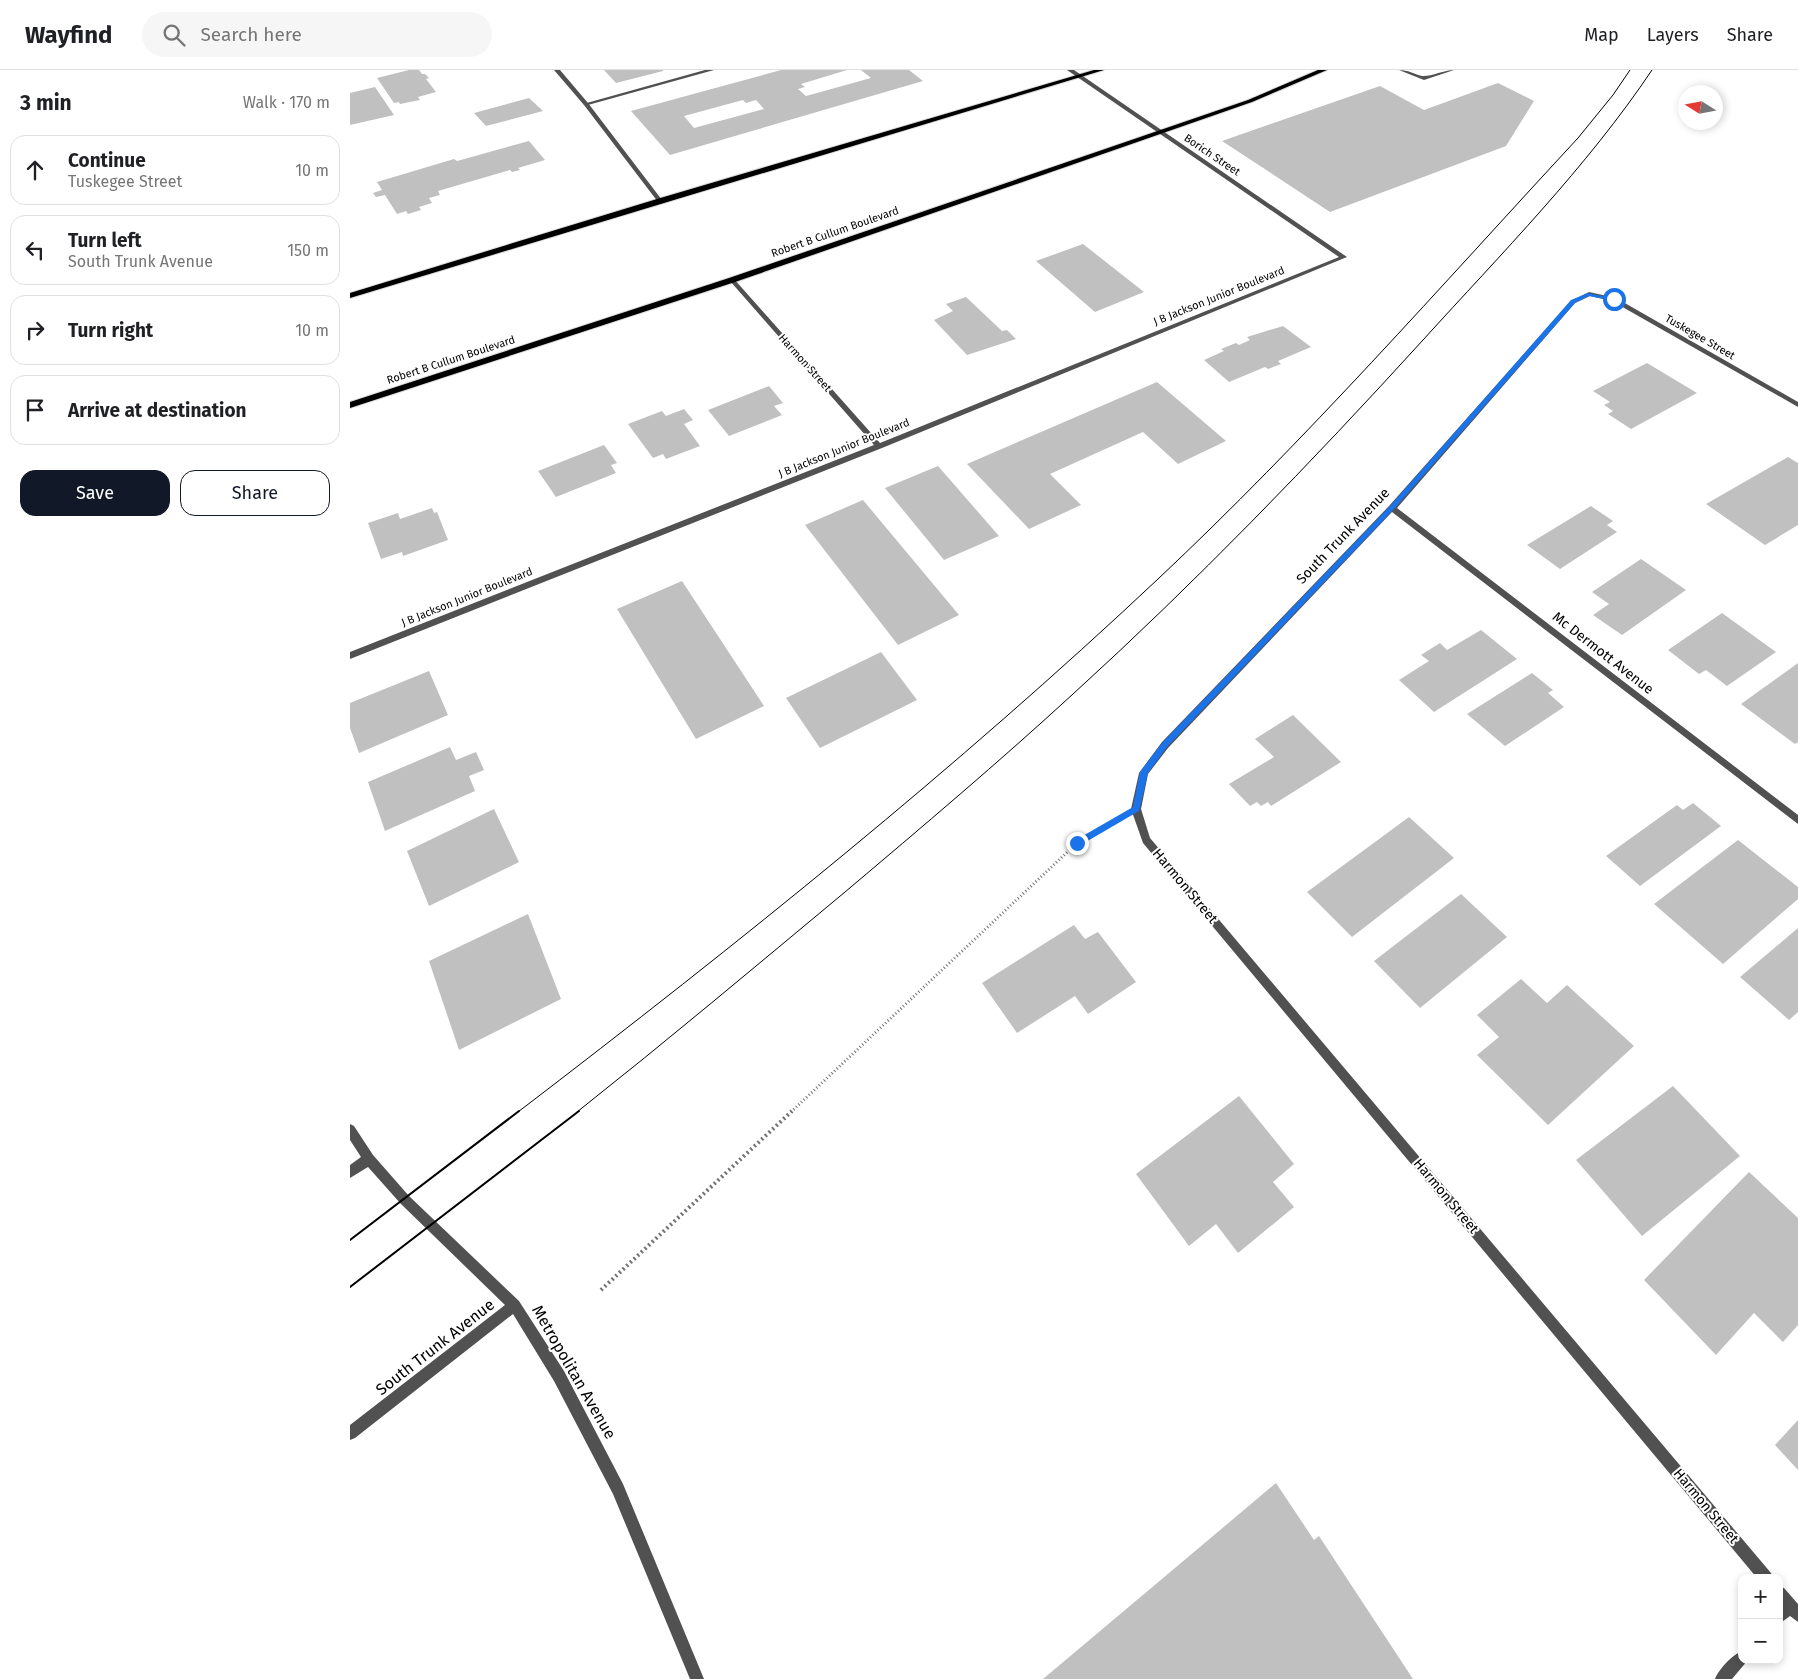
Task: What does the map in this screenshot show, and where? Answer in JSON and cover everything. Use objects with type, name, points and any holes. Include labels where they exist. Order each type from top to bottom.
[{"type":"main road","points":[[350,296],[660,201],[1101,70]]},
{"type":"main road","name":"Robert B Cullum Boulevard","points":[[350,405],[732,280],[1250,100],[1324,70]]},
{"type":"street","points":[[557,70],[586,104],[660,201]]},
{"type":"street","points":[[586,104],[711,70]]},
{"type":"street","name":"Borich Street","points":[[1070,70],[1344,256]]},
{"type":"street","points":[[1402,70],[1424,78],[1451,70]]},
{"type":"street","name":"J B Jackson Junior Boulevard","points":[[350,656],[879,446],[1344,256]]},
{"type":"street","name":"Harmon Street","points":[[732,280],[879,446]]},
{"type":"street","name":"Tuskegee Street","points":[[1588,294],[1614,299],[1798,406]]},
{"type":"street","name":"South Trunk Avenue","points":[[1136,809],[1144,772],[1165,745],[1392,508],[1573,302],[1588,294]]},
{"type":"street","name":"Mc Dermott Avenue","points":[[1392,508],[1798,820]]},
{"type":"street","name":"Harmon Street","points":[[1136,809],[1146,840],[1763,1574]]},
{"type":"street","name":"Metropolitan Avenue","points":[[350,1130],[370,1159],[405,1200],[515,1305],[559,1376],[618,1489],[697,1679]]},
{"type":"street","points":[[350,1172],[370,1159]]},
{"type":"street","name":"South Trunk Avenue","points":[[350,1433],[515,1305]]},
{"type":"street","points":[[1783,1598],[1794,1610]]},
{"type":"street","points":[[1722,1679],[1738,1662]]},
{"type":"path","points":[[601,1290],[1077,843],[1136,809]]},
{"type":"building","points":[[409,70],[419,70],[422,74],[425,74],[429,78],[426,79],[436,92],[418,97],[420,100],[400,104],[399,102],[394,103],[377,78]]},
{"type":"building","points":[[604,70],[663,70],[663,71],[616,83]]},
{"type":"building","points":[[781,70],[847,70],[801,84],[805,87],[798,89],[806,96],[871,78],[861,70],[909,70],[923,81],[670,155],[631,111]],"holes":[[[743,100],[746,103],[756,100],[764,109],[694,128],[684,116]]]},
{"type":"building","points":[[1498,83],[1534,101],[1506,146],[1330,212],[1222,141],[1380,86],[1424,110]]},
{"type":"building","points":[[375,87],[394,115],[350,125],[350,93]]},
{"type":"building","points":[[529,98],[543,111],[486,126],[474,113]]},
{"type":"building","points":[[529,141],[545,160],[518,168],[520,170],[512,172],[510,170],[438,191],[440,195],[429,198],[432,203],[419,207],[421,210],[408,214],[406,211],[397,214],[385,195],[376,197],[373,193],[382,190],[377,182],[454,159],[457,161]]},
{"type":"building","points":[[1083,244],[1144,292],[1095,312],[1036,261]]},
{"type":"building","points":[[966,297],[1002,331],[1007,330],[1016,339],[967,355],[934,320],[953,311],[946,304]]},
{"type":"building","points":[[1283,326],[1311,347],[1278,361],[1281,364],[1268,369],[1265,367],[1229,382],[1204,360],[1224,351],[1221,349],[1236,343],[1239,345],[1250,340],[1247,337]]},
{"type":"building","points":[[1647,363],[1697,393],[1631,429],[1608,414],[1613,411],[1604,405],[1610,402],[1593,391]]},
{"type":"building","points":[[1157,382],[1226,441],[1178,464],[1143,432],[1050,474],[1081,505],[1029,529],[967,464]]},
{"type":"building","points":[[769,386],[783,403],[774,406],[782,415],[729,436],[708,410]]},
{"type":"building","points":[[684,409],[693,420],[684,424],[700,446],[666,459],[663,454],[653,458],[628,424],[662,411],[666,416]]},
{"type":"building","points":[[604,445],[617,463],[611,465],[616,473],[556,497],[538,471]]},
{"type":"building","points":[[1788,457],[1798,463],[1798,525],[1765,545],[1706,504]]},
{"type":"building","points":[[938,466],[999,536],[944,560],[885,488]]},
{"type":"building","points":[[863,500],[959,615],[898,645],[805,525]]},
{"type":"building","points":[[1591,506],[1613,521],[1607,525],[1617,532],[1560,569],[1527,545]]},
{"type":"building","points":[[432,508],[434,513],[437,512],[448,540],[403,556],[402,552],[381,559],[368,523],[398,513],[400,519]]},
{"type":"building","points":[[1641,559],[1686,590],[1622,635],[1593,615],[1609,604],[1592,592]]},
{"type":"building","points":[[682,581],[764,706],[696,739],[617,609]]},
{"type":"building","points":[[1722,613],[1776,652],[1727,686],[1706,670],[1699,674],[1668,650]]},
{"type":"building","points":[[1481,630],[1517,659],[1434,712],[1399,680],[1429,661],[1421,655],[1440,643],[1447,650]]},
{"type":"building","points":[[881,652],[917,700],[820,748],[786,698]]},
{"type":"building","points":[[1798,663],[1798,742],[1795,744],[1741,704]]},
{"type":"building","points":[[429,671],[448,715],[359,753],[350,728],[350,703]]},
{"type":"building","points":[[1532,673],[1553,690],[1548,693],[1564,707],[1505,746],[1467,714]]},
{"type":"building","points":[[1293,715],[1341,762],[1271,806],[1268,802],[1261,806],[1257,802],[1250,806],[1229,784],[1274,757],[1255,739]]},
{"type":"building","points":[[450,747],[456,760],[476,752],[484,770],[469,776],[475,791],[385,831],[368,782]]},
{"type":"building","points":[[1693,803],[1721,826],[1640,886],[1606,856],[1677,805],[1683,810]]},
{"type":"building","points":[[494,809],[519,862],[429,906],[407,851]]},
{"type":"building","points":[[1409,817],[1454,858],[1352,937],[1307,892]]},
{"type":"building","points":[[1738,840],[1798,887],[1798,899],[1723,964],[1654,904]]},
{"type":"building","points":[[1461,894],[1507,937],[1420,1008],[1374,961]]},
{"type":"building","points":[[528,914],[561,999],[459,1050],[429,961]]},
{"type":"building","points":[[1074,925],[1085,939],[1098,932],[1136,982],[1088,1014],[1075,996],[1017,1033],[982,983]]},
{"type":"building","points":[[1798,928],[1798,1012],[1789,1020],[1740,977]]},
{"type":"building","points":[[1521,979],[1547,1003],[1567,985],[1634,1046],[1548,1125],[1477,1055],[1499,1037],[1477,1015]]},
{"type":"building","points":[[1673,1086],[1740,1156],[1642,1236],[1576,1160]]},
{"type":"building","points":[[1239,1096],[1294,1164],[1273,1182],[1294,1207],[1238,1253],[1216,1224],[1189,1246],[1136,1174]]},
{"type":"building","points":[[1749,1172],[1798,1218],[1798,1325],[1783,1342],[1754,1313],[1716,1355],[1644,1280]]},
{"type":"building","points":[[1798,1420],[1798,1470],[1775,1445]]},
{"type":"building","points":[[1276,1483],[1314,1540],[1319,1536],[1413,1679],[1043,1679]]},
{"type":"tram line","points":[[518,1112],[683,984],[925,787],[1082,650],[1158,579],[1267,472],[1372,362],[1578,138],[1613,95],[1630,70]]},
{"type":"tram line","points":[[577,1112],[712,1003],[931,819],[1045,719],[1164,609],[1295,477],[1513,242],[1600,141],[1652,70]]},
{"type":"tram line","points":[[350,1240],[519,1111]]},
{"type":"tram line","points":[[350,1287],[579,1111]]},
{"type":"route","points":[[1077,843],[1136,809],[1144,772],[1165,745],[1392,508],[1573,302],[1588,294],[1614,299]]}]
